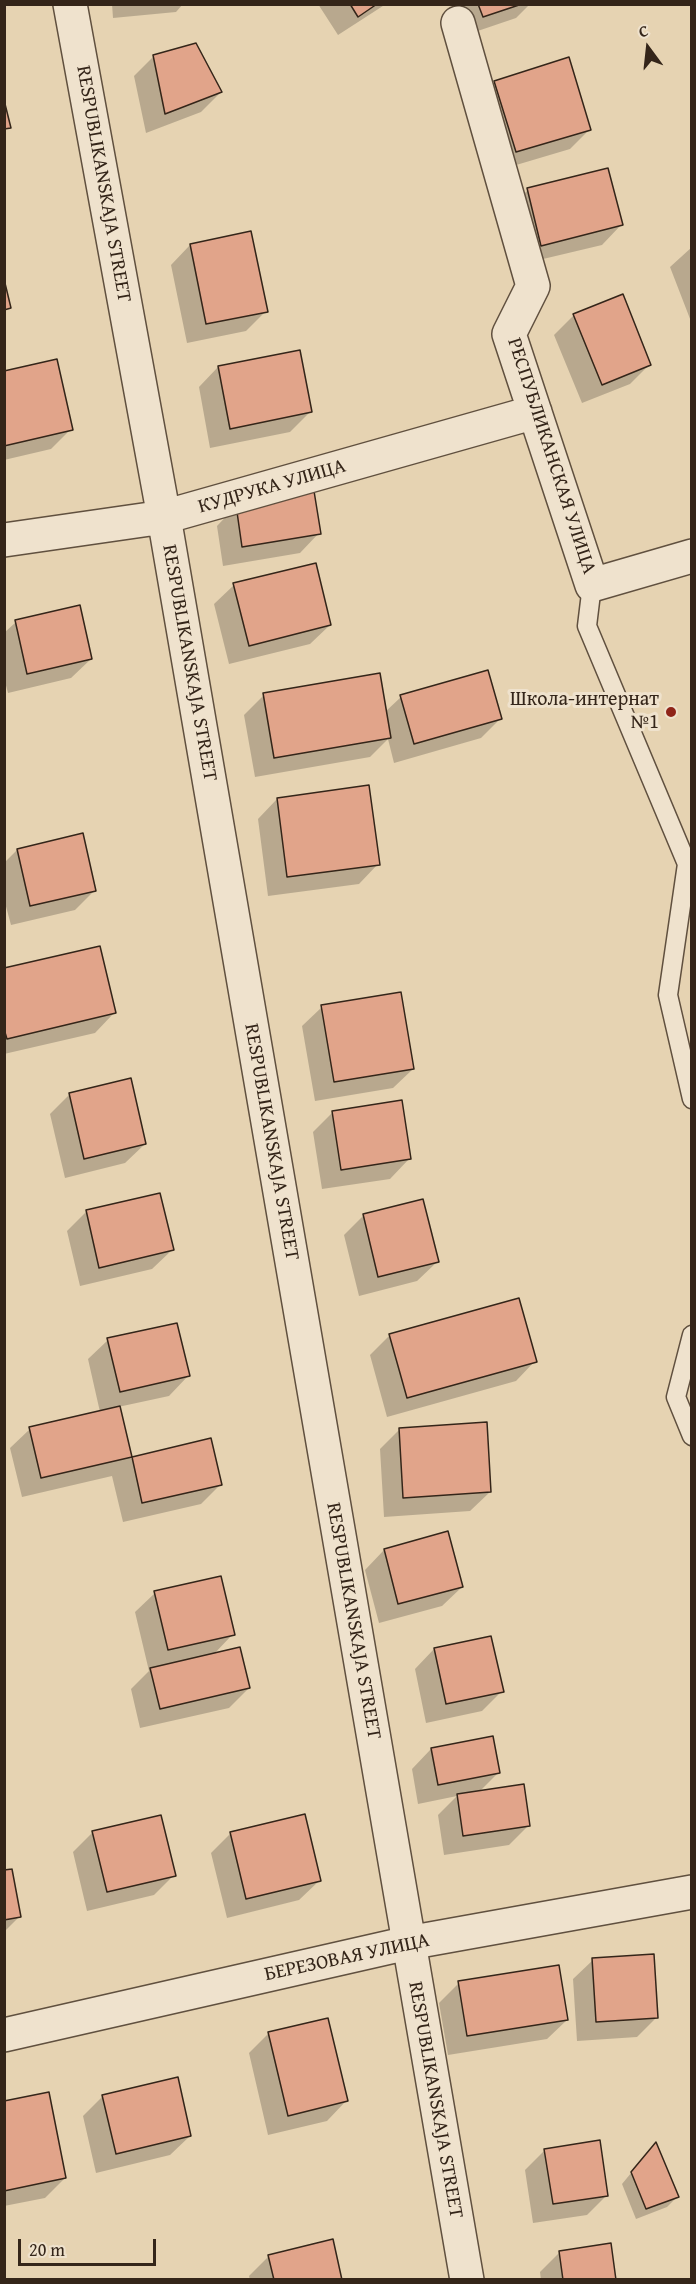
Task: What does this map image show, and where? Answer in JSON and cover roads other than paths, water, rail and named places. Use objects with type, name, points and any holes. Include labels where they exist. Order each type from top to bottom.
[{"type":"street","name":"RESPUBLIKANSKAJA STREET","points":[[70,4],[164,517],[467,2280]]},
{"type":"street","name":"РЕСПУБЛИКАНСКАЯ УЛИЦА","points":[[458,23],[533,286],[508,334],[592,585],[692,556]]},
{"type":"street","name":"КУДРУКА УЛИЦА","points":[[4,540],[164,517],[535,412]]},
{"type":"street","name":"БЕРЕЗОВАЯ УЛИЦА","points":[[4,2035],[408,1943],[692,1892]]},
{"type":"lane","points":[[592,585],[587,626],[687,864],[668,995],[692,1099]]},
{"type":"lane","points":[[692,1335],[676,1397],[692,1436]]},
{"type":"place","name":"Школа-интернат №1","points":[[671,712]]}]
